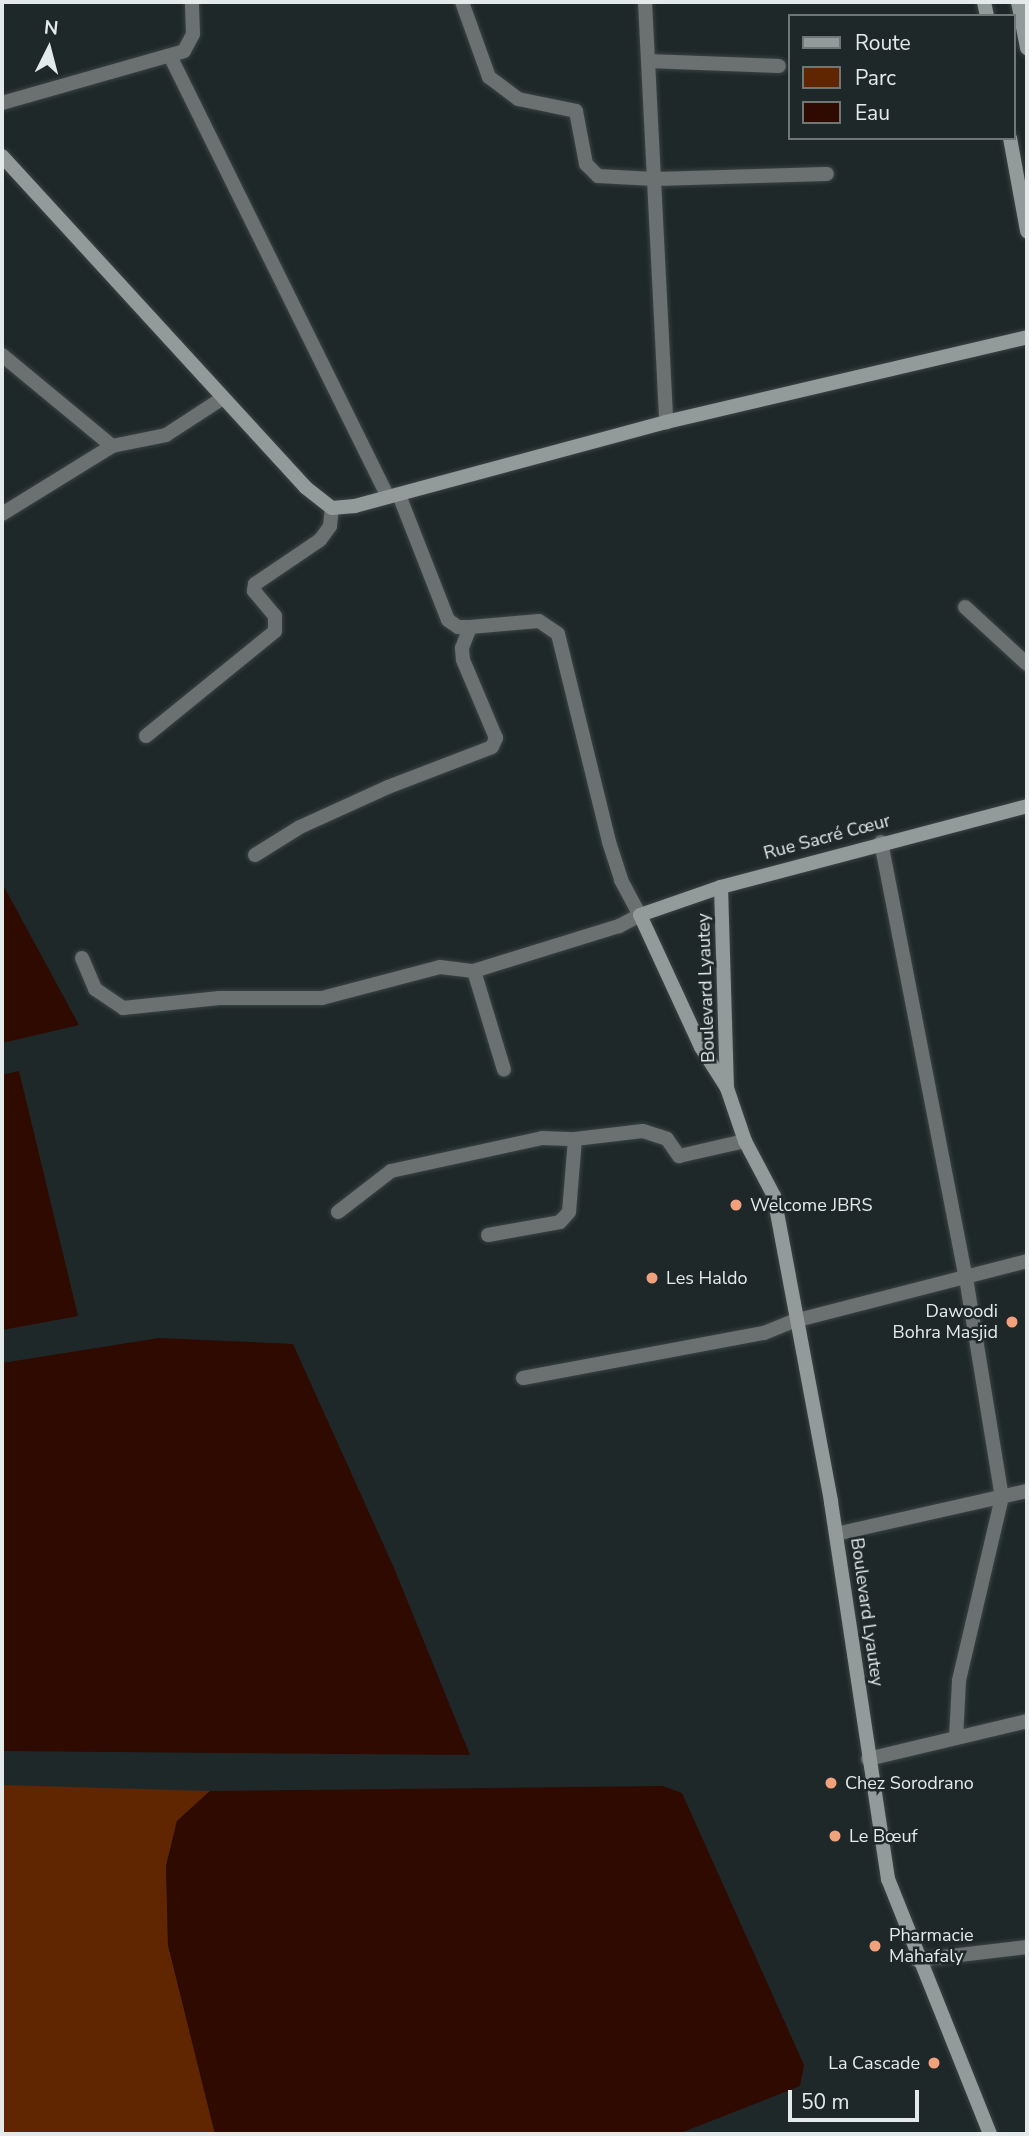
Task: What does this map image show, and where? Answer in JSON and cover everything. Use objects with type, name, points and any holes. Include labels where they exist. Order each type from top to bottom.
[{"type":"street","points":[[2,103],[171,58],[184,51],[193,34],[192,2]]},
{"type":"street","points":[[461,2],[489,77],[502,90],[519,99],[576,111],[590,172],[597,176],[654,179],[827,174]]},
{"type":"street","points":[[645,2],[666,422]]},
{"type":"street","points":[[1018,2],[1027,48]]},
{"type":"street","points":[[82,958],[95,989],[123,1007],[219,998],[322,998],[440,967],[474,971],[619,926],[640,915],[621,880],[609,842],[558,634],[539,621],[458,627],[448,620],[393,496],[171,58]]},
{"type":"street","points":[[648,61],[779,66]]},
{"type":"street","points":[[1010,140],[1027,231]]},
{"type":"street","points":[[2,156],[305,487],[332,508],[393,496],[666,422],[1027,337]]},
{"type":"street","points":[[2,355],[112,446]]},
{"type":"street","points":[[2,514],[112,446],[166,435],[223,398]]},
{"type":"street","points":[[146,736],[275,631],[275,616],[254,591],[255,584],[320,540],[330,526],[332,508]]},
{"type":"street","points":[[965,607],[1027,664]]},
{"type":"street","points":[[255,855],[300,827],[388,786],[492,747],[496,738],[463,660],[462,648],[470,627]]},
{"type":"street","name":"Rue Sacré Cœur","points":[[640,915],[721,887],[881,842],[1027,806]]},
{"type":"street","points":[[881,842],[965,1278],[1002,1497],[959,1681],[956,1738]]},
{"type":"street","name":"Boulevard Lyautey","points":[[721,887],[727,1088]]},
{"type":"street","name":"Boulevard Lyautey","points":[[640,915],[701,1047],[727,1088],[745,1141],[774,1196],[794,1321],[836,1534],[888,1879],[917,1960],[990,2134]]},
{"type":"street","points":[[474,971],[504,1070]]},
{"type":"street","points":[[338,1212],[391,1171],[542,1138],[575,1139],[643,1131],[667,1139],[679,1156],[745,1141]]},
{"type":"street","points":[[488,1235],[560,1222],[569,1212],[575,1139]]},
{"type":"street","points":[[523,1378],[764,1333],[794,1321],[1027,1261]]},
{"type":"street","points":[[836,1534],[1027,1491]]},
{"type":"street","points":[[868,1759],[1027,1721]]},
{"type":"street","points":[[917,1960],[1027,1948]]},
{"type":"green space","points":[[2,1785],[210,1791],[177,1821],[166,1866],[168,1945],[215,2134],[2,2134]]},
{"type":"water","points":[[2,883],[79,1025],[2,1043]]},
{"type":"water","points":[[19,1071],[78,1316],[2,1330],[2,1075]]},
{"type":"water","points":[[159,1338],[293,1344],[394,1568],[470,1755],[2,1751],[2,1363]]},
{"type":"water","points":[[663,1786],[682,1793],[804,2065],[800,2086],[678,2134],[215,2134],[168,1945],[166,1866],[177,1821],[210,1791]]},
{"type":"place","name":"Welcome JBRS","points":[[736,1205]]},
{"type":"place","name":"Les Haldo","points":[[652,1278]]},
{"type":"place","name":"Dawoodi Bohra Masjid","points":[[1012,1322]]},
{"type":"place","name":"Chez Sorodrano","points":[[831,1783]]},
{"type":"place","name":"Le Bœuf","points":[[835,1836]]},
{"type":"place","name":"Pharmacie Mahafaly","points":[[875,1946]]},
{"type":"place","name":"La Cascade","points":[[934,2063]]}]
